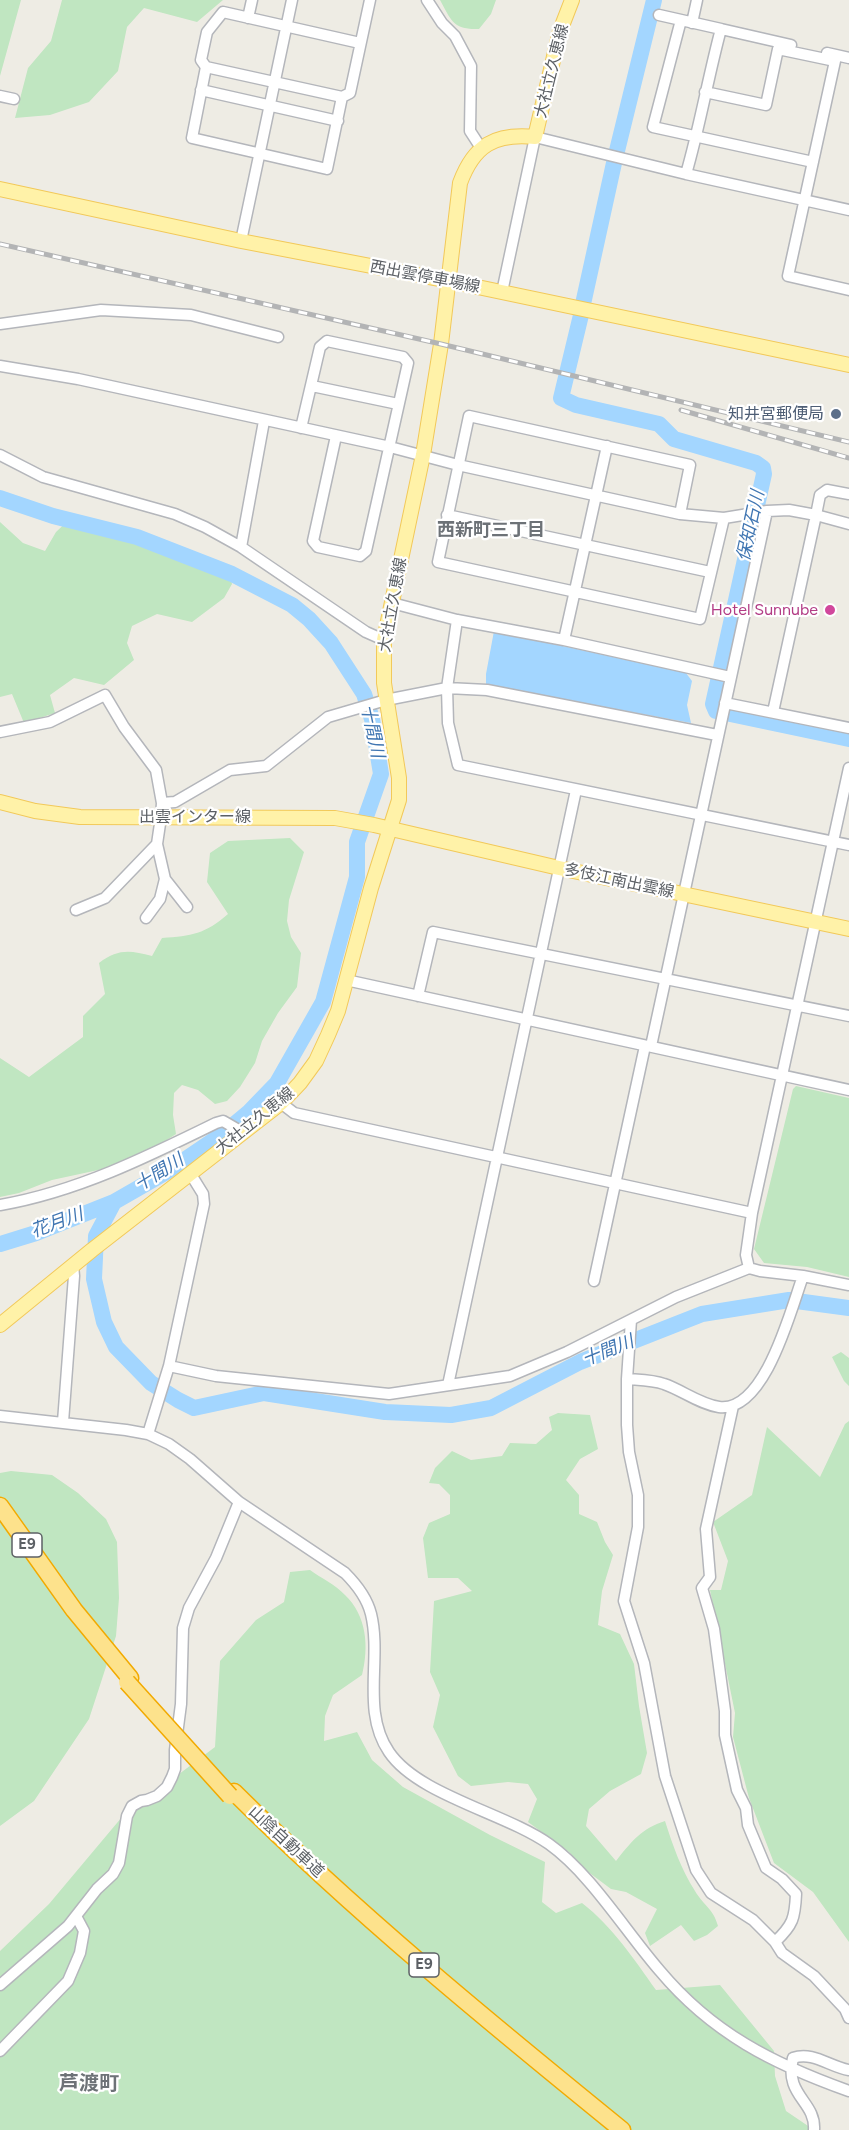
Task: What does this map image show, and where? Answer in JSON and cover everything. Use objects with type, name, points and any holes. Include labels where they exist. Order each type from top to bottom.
[{"type":"highway","name":"山陰自動車道","points":[[0,1506],[52,1584]]},
{"type":"highway","name":"山陰自動車道","points":[[0,1514],[52,1584],[129,1680],[300,1865],[389,1944],[612,2130]]},
{"type":"highway","name":"山陰自動車道","points":[[232,1794],[396,1941],[622,2130]]},
{"type":"main road","name":"大社立久恵線","points":[[0,1325],[74,1264],[281,1103],[316,1061],[338,1011],[370,888],[399,800],[399,778],[386,700],[384,640],[423,455],[441,344],[460,183],[470,159],[481,148],[503,137],[517,135],[535,137],[560,31],[572,0]]},
{"type":"main road","name":"西出雲停車場線","points":[[0,189],[849,365]]},
{"type":"main road","name":"出雲インター線","points":[[0,802],[35,811],[80,817],[335,818],[390,829]]},
{"type":"main road","name":"多伎江南出雲線","points":[[390,829],[559,868],[849,929]]},
{"type":"street","points":[[248,18],[252,0]]},
{"type":"street","points":[[241,240],[292,0]]},
{"type":"street","points":[[360,43],[223,12],[207,32],[201,60],[206,67],[342,97],[350,93],[370,0]]},
{"type":"street","points":[[426,0],[442,23],[455,36],[471,66],[470,131],[481,148]]},
{"type":"street","points":[[692,23],[697,0]]},
{"type":"street","points":[[660,15],[830,57],[835,61],[788,276],[849,290]]},
{"type":"street","points":[[681,20],[653,127],[813,162]]},
{"type":"street","points":[[686,174],[721,30]]},
{"type":"street","points":[[705,92],[766,105],[778,49],[849,58]]},
{"type":"street","points":[[206,67],[192,138],[327,169],[342,97]]},
{"type":"street","points":[[201,90],[338,121]]},
{"type":"street","points":[[0,96],[14,99]]},
{"type":"street","points":[[502,292],[535,137],[686,174],[849,210]]},
{"type":"street","points":[[0,324],[101,310],[191,315],[278,337]]},
{"type":"street","points":[[301,428],[320,347],[327,341],[403,357],[408,363],[366,551],[360,556],[318,547],[313,541],[336,436]]},
{"type":"street","points":[[0,366],[78,379],[390,447],[596,497],[680,514],[724,518],[789,510],[849,525]]},
{"type":"street","points":[[312,386],[398,404]]},
{"type":"street","points":[[680,514],[690,465],[469,416],[438,562],[700,619],[724,518]]},
{"type":"street","points":[[241,547],[264,421]]},
{"type":"street","points":[[564,640],[607,446]]},
{"type":"street","points":[[0,455],[43,477],[175,514],[205,526],[241,547],[366,632],[384,640]]},
{"type":"street","points":[[773,712],[820,495],[827,490],[849,494]]},
{"type":"street","points":[[594,1281],[615,1184],[665,980],[767,511]]},
{"type":"street","points":[[447,515],[710,572]]},
{"type":"street","points":[[392,603],[457,620],[564,640],[730,677]]},
{"type":"street","points":[[457,620],[447,688],[448,723],[458,765],[849,845]]},
{"type":"street","points":[[162,803],[175,802],[230,770],[266,766],[328,717],[386,700],[447,688],[498,692],[717,735]]},
{"type":"street","points":[[0,732],[50,722],[105,695],[124,727],[156,770],[162,803],[157,844],[165,879],[187,908]]},
{"type":"street","points":[[725,702],[849,728]]},
{"type":"street","points":[[750,1268],[746,1255],[752,1214],[849,768]]},
{"type":"street","points":[[448,1385],[576,790]]},
{"type":"street","points":[[76,910],[105,898],[157,844]]},
{"type":"street","points":[[146,918],[160,899],[165,879]]},
{"type":"street","points":[[418,996],[433,932],[849,1017]]},
{"type":"street","points":[[346,980],[849,1090]]},
{"type":"street","points":[[281,1103],[294,1113],[752,1214]]},
{"type":"street","points":[[0,1205],[26,1201],[102,1176],[216,1123],[223,1121],[242,1132]]},
{"type":"street","points":[[148,1434],[169,1366],[204,1204],[202,1194],[190,1173]]},
{"type":"street","points":[[63,1422],[74,1264]]},
{"type":"street","points":[[169,1366],[216,1376],[389,1394],[510,1376],[567,1352],[676,1297],[750,1268],[849,1285]]},
{"type":"street","points":[[627,1379],[662,1383],[703,1402],[720,1407],[733,1406],[753,1392],[764,1377],[803,1276]]},
{"type":"street","points":[[631,1320],[627,1379],[629,1452],[638,1495],[638,1527],[624,1601],[644,1663],[664,1776],[696,1870],[711,1893],[753,1920],[775,1942],[782,1953],[814,1976],[845,2009],[849,2018]]},
{"type":"street","points":[[733,1406],[706,1529],[710,1576],[702,1588],[714,1629],[725,1711],[725,1735],[737,1790],[746,1808],[748,1825],[766,1868],[783,1879],[796,1893],[795,1917],[787,1931],[775,1942]]},
{"type":"street","points":[[0,1416],[148,1434],[169,1444],[239,1502],[332,1563],[356,1585],[371,1614],[376,1724],[389,1753],[408,1773],[430,1786],[532,1834],[565,1857],[680,1993],[720,2029],[768,2058],[849,2091]]},
{"type":"street","points":[[0,1985],[68,1926],[97,1889],[113,1874],[119,1863],[127,1816],[132,1806],[141,1800],[158,1796],[172,1777],[175,1769],[179,1725],[183,1628],[189,1608],[216,1558],[239,1502]]},
{"type":"street","points":[[0,2051],[68,1981],[80,1953],[84,1931],[76,1916]]},
{"type":"street","points":[[814,2130],[810,2109],[797,2094],[791,2068],[793,2058],[802,2055],[849,2070]]},
{"type":"green space","points":[[0,0],[21,0],[0,76]]},
{"type":"green space","points":[[62,0],[223,0],[197,22],[144,8],[127,27],[118,71],[89,102],[50,115],[15,118],[28,68],[51,41]]},
{"type":"green space","points":[[440,0],[496,0],[491,14],[479,29],[470,29],[458,26]]},
{"type":"green space","points":[[74,515],[143,532],[228,567],[232,584],[224,598],[192,622],[157,614],[132,626],[127,643],[134,660],[104,685],[74,678],[50,695],[55,713],[24,723],[12,694],[0,697],[0,522],[23,543],[45,551],[56,532]]},
{"type":"green space","points":[[290,838],[304,852],[289,900],[287,921],[291,937],[301,953],[297,987],[278,1013],[262,1041],[255,1063],[240,1087],[227,1101],[215,1104],[198,1090],[182,1085],[174,1093],[173,1115],[176,1134],[162,1143],[103,1169],[52,1180],[19,1193],[0,1197],[0,1058],[29,1077],[83,1037],[83,1016],[105,994],[99,963],[112,955],[124,952],[152,956],[162,938],[198,933],[228,914],[207,882],[210,853],[228,841]]},
{"type":"green space","points":[[796,1086],[849,1098],[849,1277],[807,1267],[764,1263],[754,1249],[793,1089]]},
{"type":"green space","points":[[841,1352],[849,1358],[849,1386],[832,1357]]},
{"type":"green space","points":[[558,1413],[590,1415],[598,1449],[580,1459],[566,1480],[579,1495],[579,1514],[597,1522],[613,1555],[602,1591],[598,1625],[620,1634],[634,1664],[647,1753],[641,1774],[610,1791],[589,1809],[586,1826],[616,1861],[643,1832],[665,1821],[686,1874],[698,1896],[714,1915],[718,1926],[707,1935],[694,1941],[681,1925],[650,1946],[645,1933],[657,1909],[626,1892],[611,1889],[583,1868],[569,1852],[528,1822],[537,1799],[528,1784],[508,1782],[471,1786],[458,1776],[433,1727],[440,1695],[430,1672],[434,1601],[472,1591],[458,1578],[428,1578],[423,1538],[429,1523],[450,1514],[450,1495],[439,1484],[429,1483],[435,1468],[452,1451],[471,1460],[502,1456],[510,1443],[536,1444],[552,1430],[549,1417]]},
{"type":"green space","points":[[849,1421],[849,1942],[813,1892],[774,1863],[749,1798],[733,1737],[735,1713],[710,1590],[721,1590],[728,1561],[713,1522],[752,1495],[767,1427],[820,1477],[845,1424]]},
{"type":"green space","points":[[11,1471],[52,1475],[78,1493],[106,1519],[117,1542],[119,1598],[116,1636],[89,1719],[34,1801],[0,1826],[0,1473]]},
{"type":"green space","points":[[310,1570],[337,1588],[352,1603],[362,1622],[365,1643],[362,1675],[333,1695],[325,1716],[324,1741],[357,1732],[372,1760],[403,1787],[490,1835],[545,1862],[542,1902],[556,1913],[582,1903],[613,1932],[656,1990],[720,1985],[774,2051],[775,2076],[786,2111],[814,2130],[0,2130],[0,1951],[49,1904],[122,1817],[215,1747],[220,1661],[256,1620],[284,1602],[290,1572]]},
{"type":"water","points":[[494,631],[686,673],[692,681],[687,705],[691,723],[486,685]]},
{"type":"waterway","name":"保知石川","points":[[583,304],[614,163],[654,0]]},
{"type":"waterway","name":"保知石川","points":[[581,315],[561,398],[576,405],[659,424],[674,439],[756,463],[763,468],[764,474],[713,704],[716,711],[849,739]]},
{"type":"waterway","name":"十間川","points":[[0,498],[53,516],[137,537],[232,574],[292,605],[309,619],[331,643],[364,694],[372,719],[381,774],[357,842],[357,877],[323,1002],[277,1083],[248,1113],[224,1133],[168,1171],[114,1202],[36,1233],[0,1244]]},
{"type":"waterway","name":"十間川","points":[[114,1202],[96,1236],[94,1279],[104,1322],[116,1347],[151,1383],[194,1408],[264,1393],[385,1412],[451,1415],[491,1408],[580,1362],[702,1314],[789,1300],[849,1308]]},
{"type":"railway","points":[[0,244],[441,344],[849,442]]},
{"type":"railway","points":[[681,410],[849,458]]},
{"type":"place","name":"知井宮郵便局","points":[[836,414]]},
{"type":"place","name":"Hotel Sunnube","points":[[830,610]]},
{"type":"district","name":"西新町三丁目","points":[[491,531]]},
{"type":"district","name":"芦渡町","points":[[89,2084]]},
{"type":"water label","name":"花月川","points":[[57,1223]]}]
